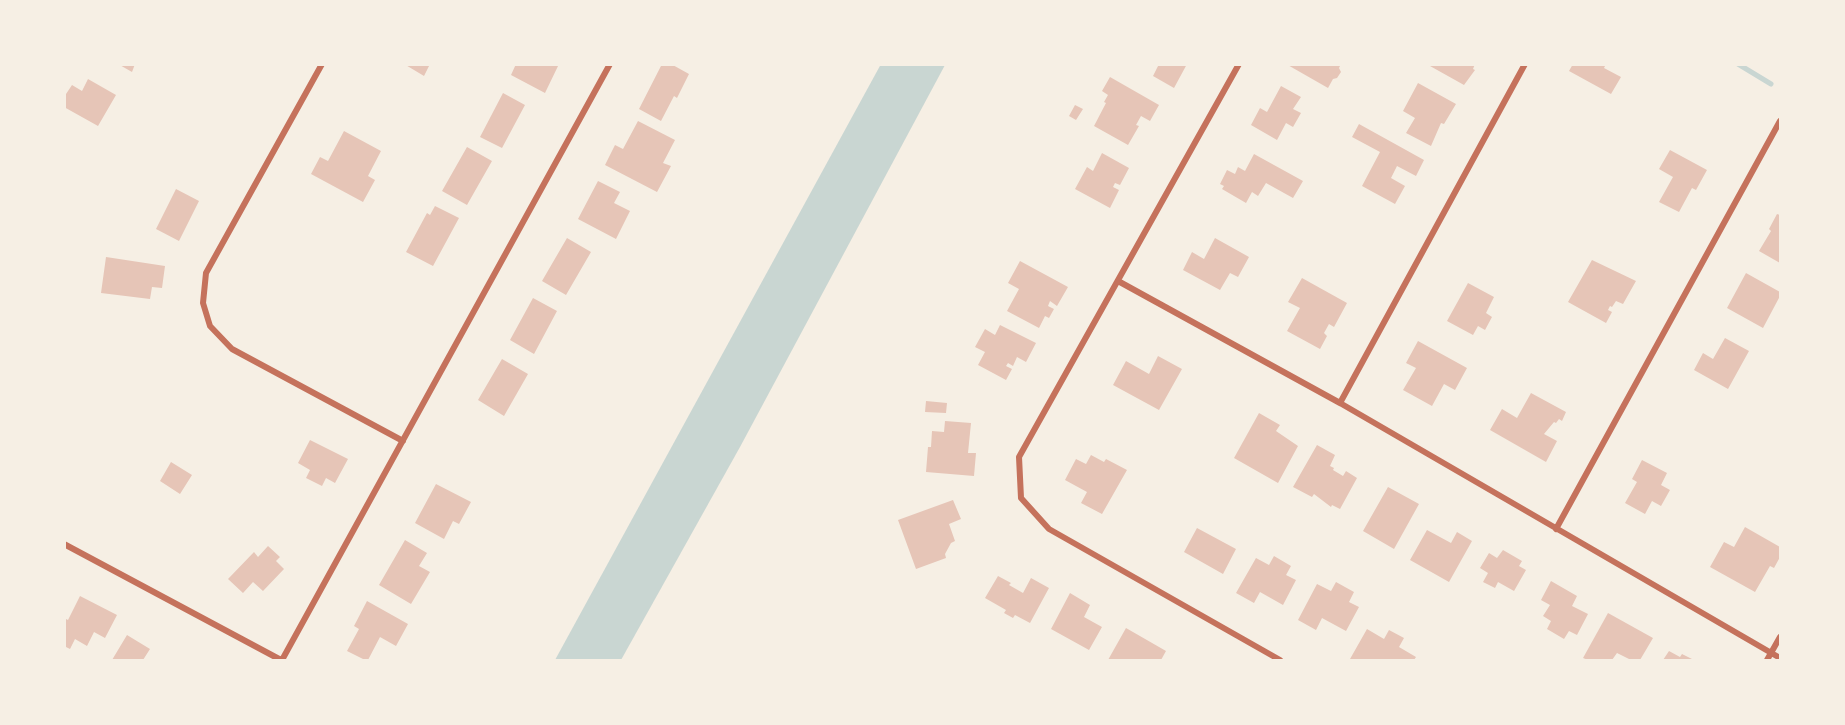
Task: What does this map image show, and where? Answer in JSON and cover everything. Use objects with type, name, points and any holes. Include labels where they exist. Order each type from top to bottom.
[{"type":"street","points":[[322,64],[206,273],[203,303],[210,326],[232,349],[403,441]]},
{"type":"street","points":[[64,544],[281,660],[610,64]]},
{"type":"street","points":[[1239,64],[1019,458],[1021,498],[1049,529],[1280,660]]},
{"type":"street","points":[[1340,403],[1525,64]]},
{"type":"street","points":[[1556,529],[1780,121]]},
{"type":"street","points":[[1118,281],[1340,403],[1780,658]]},
{"type":"street","points":[[1767,660],[1780,637]]},
{"type":"shaded area","points":[[881,64],[945,65],[740,447],[621,660],[555,660]]},
{"type":"building","points":[[118,64],[135,64],[132,72]]},
{"type":"building","points":[[404,64],[430,64],[424,76]]},
{"type":"building","points":[[516,64],[559,64],[545,93],[511,75]]},
{"type":"building","points":[[662,64],[671,64],[689,74],[677,98],[674,96],[661,121],[639,109]]},
{"type":"building","points":[[1159,64],[1187,64],[1174,88],[1153,76]]},
{"type":"building","points":[[1286,64],[1341,64],[1339,68],[1341,72],[1328,88]]},
{"type":"building","points":[[1431,64],[1475,64],[1473,69],[1475,70],[1464,85],[1430,66]]},
{"type":"building","points":[[1573,64],[1606,64],[1604,68],[1621,77],[1611,94],[1569,71]]},
{"type":"building","points":[[1110,77],[1159,105],[1150,121],[1141,116],[1136,125],[1139,126],[1128,145],[1094,126],[1106,103],[1104,102],[1108,95],[1102,91]]},
{"type":"building","points":[[88,79],[116,95],[98,126],[64,107],[64,97],[72,85],[82,91]]},
{"type":"building","points":[[1418,83],[1456,104],[1444,124],[1441,123],[1431,146],[1406,133],[1415,118],[1403,111]]},
{"type":"building","points":[[1281,86],[1301,97],[1293,109],[1301,113],[1293,127],[1286,123],[1277,140],[1251,125],[1260,108],[1267,112]]},
{"type":"building","points":[[503,93],[525,105],[502,148],[480,137]]},
{"type":"building","points":[[1075,105],[1083,109],[1076,120],[1069,116]]},
{"type":"building","points":[[638,121],[675,140],[663,163],[671,166],[657,192],[605,165],[615,145],[623,149]]},
{"type":"building","points":[[1359,124],[1424,160],[1416,176],[1397,166],[1391,178],[1405,186],[1395,204],[1362,186],[1380,152],[1352,137]]},
{"type":"building","points":[[344,131],[381,151],[368,176],[375,180],[363,202],[311,174],[320,157],[328,161]]},
{"type":"building","points":[[467,147],[492,161],[467,205],[442,191]]},
{"type":"building","points":[[1670,150],[1707,170],[1696,190],[1692,188],[1679,212],[1659,202],[1673,177],[1659,169]]},
{"type":"building","points":[[1102,153],[1129,168],[1120,185],[1115,183],[1113,187],[1119,190],[1110,208],[1075,189],[1087,167],[1093,171]]},
{"type":"building","points":[[1254,154],[1303,181],[1293,198],[1266,183],[1258,196],[1252,192],[1246,203],[1222,189],[1224,186],[1220,184],[1227,170],[1235,174],[1238,167],[1245,171]]},
{"type":"building","points":[[598,181],[620,192],[614,203],[630,211],[616,239],[578,219]]},
{"type":"building","points":[[176,189],[199,201],[179,241],[156,229]]},
{"type":"building","points":[[435,206],[459,218],[433,266],[406,252],[427,213],[430,215]]},
{"type":"building","points":[[1777,214],[1780,215],[1780,263],[1759,251],[1771,231],[1769,229]]},
{"type":"building","points":[[567,238],[591,252],[566,295],[542,281]]},
{"type":"building","points":[[1215,238],[1249,257],[1238,277],[1230,273],[1220,290],[1183,270],[1192,252],[1204,259]]},
{"type":"building","points":[[106,257],[165,266],[162,288],[152,287],[150,299],[101,293]]},
{"type":"building","points":[[1592,260],[1636,281],[1623,304],[1616,301],[1612,307],[1610,306],[1608,310],[1612,312],[1606,323],[1568,302]]},
{"type":"building","points":[[1020,261],[1068,287],[1057,306],[1050,301],[1048,306],[1054,309],[1049,318],[1045,316],[1039,328],[1007,311],[1019,289],[1008,283]]},
{"type":"building","points":[[1746,273],[1780,292],[1763,328],[1727,308]]},
{"type":"building","points":[[1302,278],[1347,303],[1334,327],[1329,324],[1324,333],[1327,336],[1320,349],[1287,331],[1300,308],[1288,302]]},
{"type":"building","points":[[1468,283],[1494,297],[1486,313],[1492,317],[1485,330],[1478,326],[1473,335],[1447,321]]},
{"type":"building","points":[[533,298],[557,311],[534,354],[510,340]]},
{"type":"building","points":[[1000,325],[1036,343],[1026,362],[1017,357],[1013,366],[1008,363],[1006,366],[1012,369],[1006,380],[978,365],[985,352],[975,347],[985,329],[995,335]]},
{"type":"building","points":[[1725,338],[1749,351],[1728,389],[1694,370],[1703,353],[1713,359]]},
{"type":"building","points":[[1418,341],[1467,368],[1455,390],[1444,384],[1432,406],[1403,390],[1416,368],[1406,363]]},
{"type":"building","points":[[1158,356],[1182,369],[1159,410],[1113,385],[1126,361],[1149,374]]},
{"type":"building","points":[[502,359],[528,374],[504,416],[478,400]]},
{"type":"building","points":[[1531,393],[1566,412],[1562,421],[1559,419],[1556,423],[1554,422],[1544,434],[1557,441],[1546,462],[1490,430],[1502,409],[1517,418]]},
{"type":"building","points":[[926,401],[947,403],[946,413],[925,412]]},
{"type":"building","points":[[1259,413],[1280,425],[1276,431],[1298,446],[1278,483],[1234,458]]},
{"type":"building","points":[[945,421],[971,423],[968,453],[976,453],[974,476],[926,472],[932,431],[944,432]]},
{"type":"building","points":[[310,440],[348,459],[335,483],[326,478],[322,486],[306,478],[310,470],[298,463]]},
{"type":"building","points":[[1317,445],[1335,455],[1330,466],[1334,468],[1333,470],[1343,476],[1346,471],[1357,478],[1340,509],[1332,505],[1331,507],[1314,494],[1312,497],[1293,487]]},
{"type":"building","points":[[1091,455],[1104,462],[1106,459],[1127,470],[1102,514],[1081,503],[1087,492],[1065,480],[1076,459],[1086,464]]},
{"type":"building","points":[[1642,460],[1667,473],[1661,485],[1670,490],[1661,506],[1652,501],[1645,514],[1625,503],[1637,482],[1632,479]]},
{"type":"building","points":[[171,462],[192,475],[180,494],[160,481]]},
{"type":"building","points":[[436,484],[471,502],[459,524],[453,521],[444,539],[415,523]]},
{"type":"building","points":[[1388,487],[1419,504],[1394,549],[1363,531]]},
{"type":"building","points":[[953,500],[961,519],[949,524],[955,541],[951,543],[945,554],[946,558],[916,569],[898,520]]},
{"type":"building","points":[[1745,527],[1780,547],[1780,557],[1774,568],[1770,566],[1755,592],[1710,567],[1724,542],[1734,547]]},
{"type":"building","points":[[1197,528],[1236,549],[1223,574],[1184,552]]},
{"type":"building","points":[[1427,530],[1451,543],[1457,532],[1472,541],[1449,582],[1410,560]]},
{"type":"building","points":[[405,540],[427,553],[419,566],[430,572],[411,604],[379,585]]},
{"type":"building","points":[[268,546],[280,557],[276,561],[284,569],[263,591],[253,582],[243,593],[228,579],[254,552],[258,557]]},
{"type":"building","points":[[1503,550],[1522,561],[1519,566],[1526,570],[1514,591],[1498,582],[1495,588],[1483,582],[1488,573],[1480,568],[1489,553],[1497,558]]},
{"type":"building","points":[[1274,556],[1291,566],[1286,575],[1296,580],[1283,605],[1260,592],[1254,603],[1236,593],[1256,558],[1269,565]]},
{"type":"building","points":[[998,576],[1023,593],[1031,578],[1049,588],[1030,623],[1015,615],[1013,618],[1004,613],[1006,610],[985,598]]},
{"type":"building","points":[[1551,581],[1577,596],[1572,606],[1588,614],[1577,635],[1569,631],[1564,639],[1547,629],[1551,621],[1543,616],[1550,605],[1541,600]]},
{"type":"building","points":[[1336,582],[1354,592],[1349,602],[1359,607],[1346,631],[1322,618],[1316,630],[1298,620],[1317,584],[1331,591]]},
{"type":"building","points":[[1070,593],[1090,605],[1084,617],[1102,627],[1089,650],[1051,629]]},
{"type":"building","points":[[80,596],[117,615],[105,638],[94,632],[87,646],[75,639],[70,649],[64,646],[64,618],[68,620]]},
{"type":"building","points":[[367,601],[408,624],[396,646],[380,637],[368,660],[365,660],[347,651],[359,629],[354,626]]},
{"type":"building","points":[[1608,613],[1653,638],[1640,660],[1631,660],[1617,653],[1612,660],[1583,658]]},
{"type":"building","points":[[1126,628],[1166,651],[1161,660],[1108,660]]},
{"type":"building","points":[[1367,629],[1384,639],[1389,630],[1404,638],[1399,647],[1416,657],[1414,660],[1350,659]]},
{"type":"building","points":[[127,635],[150,649],[143,660],[112,660]]},
{"type":"building","points":[[1669,651],[1680,657],[1682,654],[1694,660],[1663,660]]},
{"type":"waterway","points":[[1738,64],[1771,84]]}]
